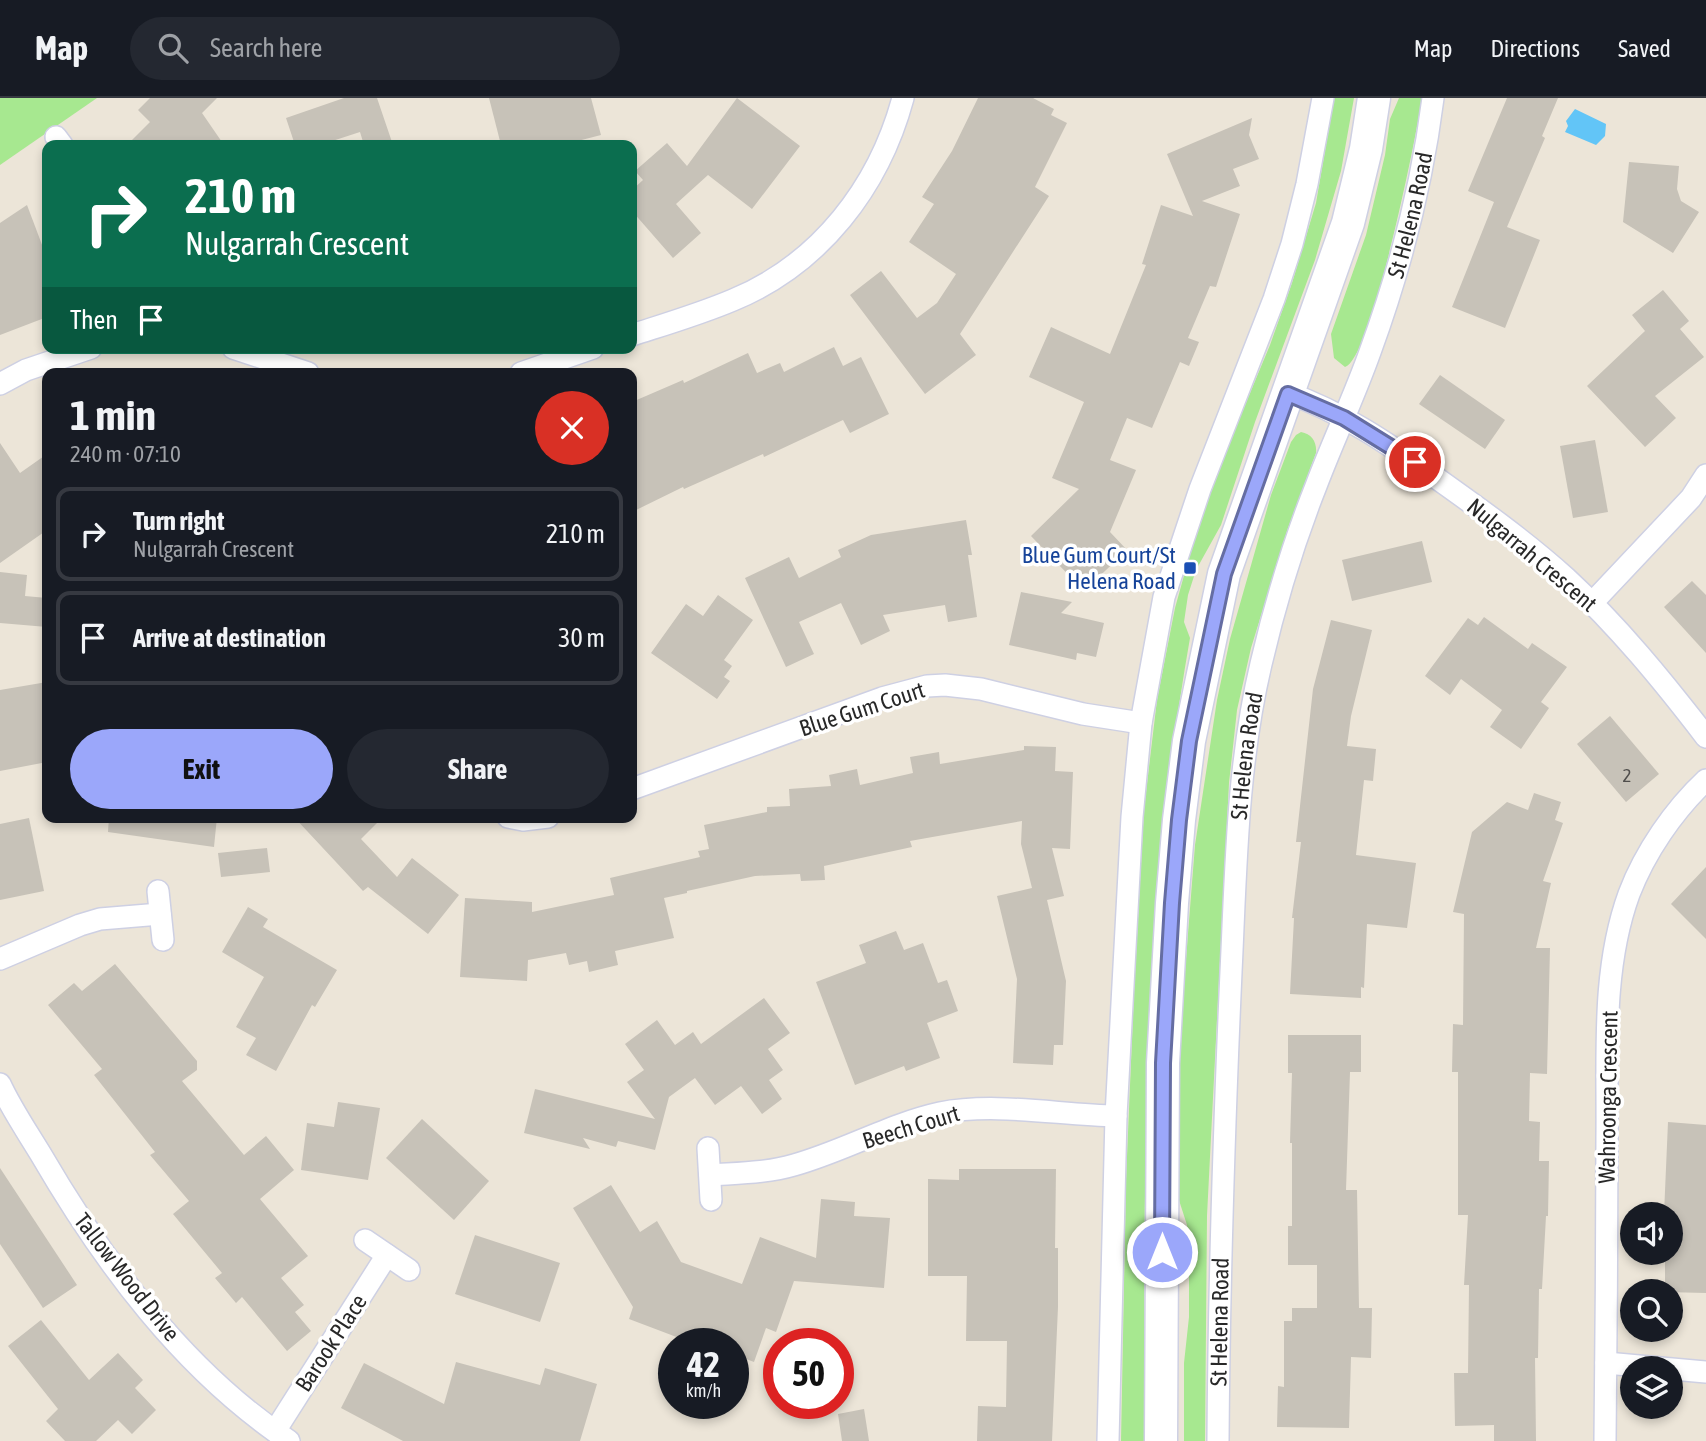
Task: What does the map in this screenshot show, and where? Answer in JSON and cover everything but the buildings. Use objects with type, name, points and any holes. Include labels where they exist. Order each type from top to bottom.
[{"type":"main road","points":[[1161,1441],[1163,1063],[1179,820],[1189,741],[1224,574],[1348,223],[1366,149],[1374,98]]},
{"type":"street","points":[[637,333],[734,299],[775,278],[818,245],[838,225],[873,175],[887,147],[903,98]]},
{"type":"street","points":[[1108,1441],[1116,1116],[1131,831],[1140,723],[1164,597],[1199,489],[1274,299],[1292,244],[1307,184],[1323,98]]},
{"type":"street","name":"St Helena Road","points":[[1217,1441],[1221,1201],[1242,774],[1253,699],[1270,626],[1304,518],[1370,352],[1404,246],[1424,158],[1433,98]]},
{"type":"street","points":[[0,384],[26,370],[73,354]]},
{"type":"street","points":[[251,354],[293,368]]},
{"type":"street","points":[[535,368],[576,354]]},
{"type":"street","name":"Nulgarrah Crescent","points":[[1288,394],[1344,418],[1387,444],[1523,543],[1592,603],[1644,660],[1706,737]]},
{"type":"street","points":[[1592,603],[1691,498],[1706,475]]},
{"type":"street","name":"Blue Gum Court","points":[[637,787],[882,698],[927,686],[981,689],[1083,714],[1140,723]]},
{"type":"street","name":"Wahroonga Crescent","points":[[1605,1441],[1608,1069],[1612,967],[1629,894],[1644,863],[1683,805],[1706,780]]},
{"type":"street","points":[[158,891],[163,940]]},
{"type":"street","points":[[0,960],[100,919],[160,914]]},
{"type":"street","name":"Tallow Wood Drive","points":[[1,1089],[69,1202],[132,1290],[187,1355],[224,1390],[282,1436]]},
{"type":"street","name":"Beech Court","points":[[710,1175],[763,1172],[796,1165],[919,1120],[957,1110],[1116,1116]]},
{"type":"street","points":[[708,1148],[711,1200]]},
{"type":"street","points":[[365,1240],[409,1270]]},
{"type":"street","name":"Barook Place","points":[[282,1436],[387,1255]]},
{"type":"street","points":[[1606,1363],[1706,1372]]},
{"type":"green space","points":[[0,98],[97,98],[0,165]]},
{"type":"green space","points":[[1334,98],[1354,98],[1341,171],[1315,260],[1255,422],[1221,525],[1196,570],[1188,595],[1184,622],[1190,638],[1174,738],[1163,837],[1149,1038],[1145,1441],[1121,1441],[1126,1180],[1134,991],[1144,809],[1157,700],[1175,608],[1198,525],[1270,345],[1316,203]]},
{"type":"green space","points":[[1399,98],[1422,98],[1412,154],[1392,243],[1368,327],[1356,355],[1345,367],[1334,358],[1331,334],[1366,235],[1385,155],[1390,119]]},
{"type":"green space","points":[[1301,432],[1313,439],[1316,453],[1288,528],[1251,648],[1237,710],[1229,783],[1207,1216],[1205,1441],[1184,1441],[1189,1245],[1187,1225],[1177,1194],[1178,1060],[1195,845],[1217,700],[1230,639],[1271,495],[1291,442]]},
{"type":"water","points":[[1575,109],[1606,124],[1605,136],[1596,145],[1565,132],[1568,126],[1566,121]]},
{"type":"place","name":"Blue Gum Court/St Helena Road","points":[[1190,568]]},
{"type":"route","points":[[1162,1252],[1163,1063],[1179,820],[1189,741],[1224,574],[1288,394],[1344,418],[1415,462]]}]
